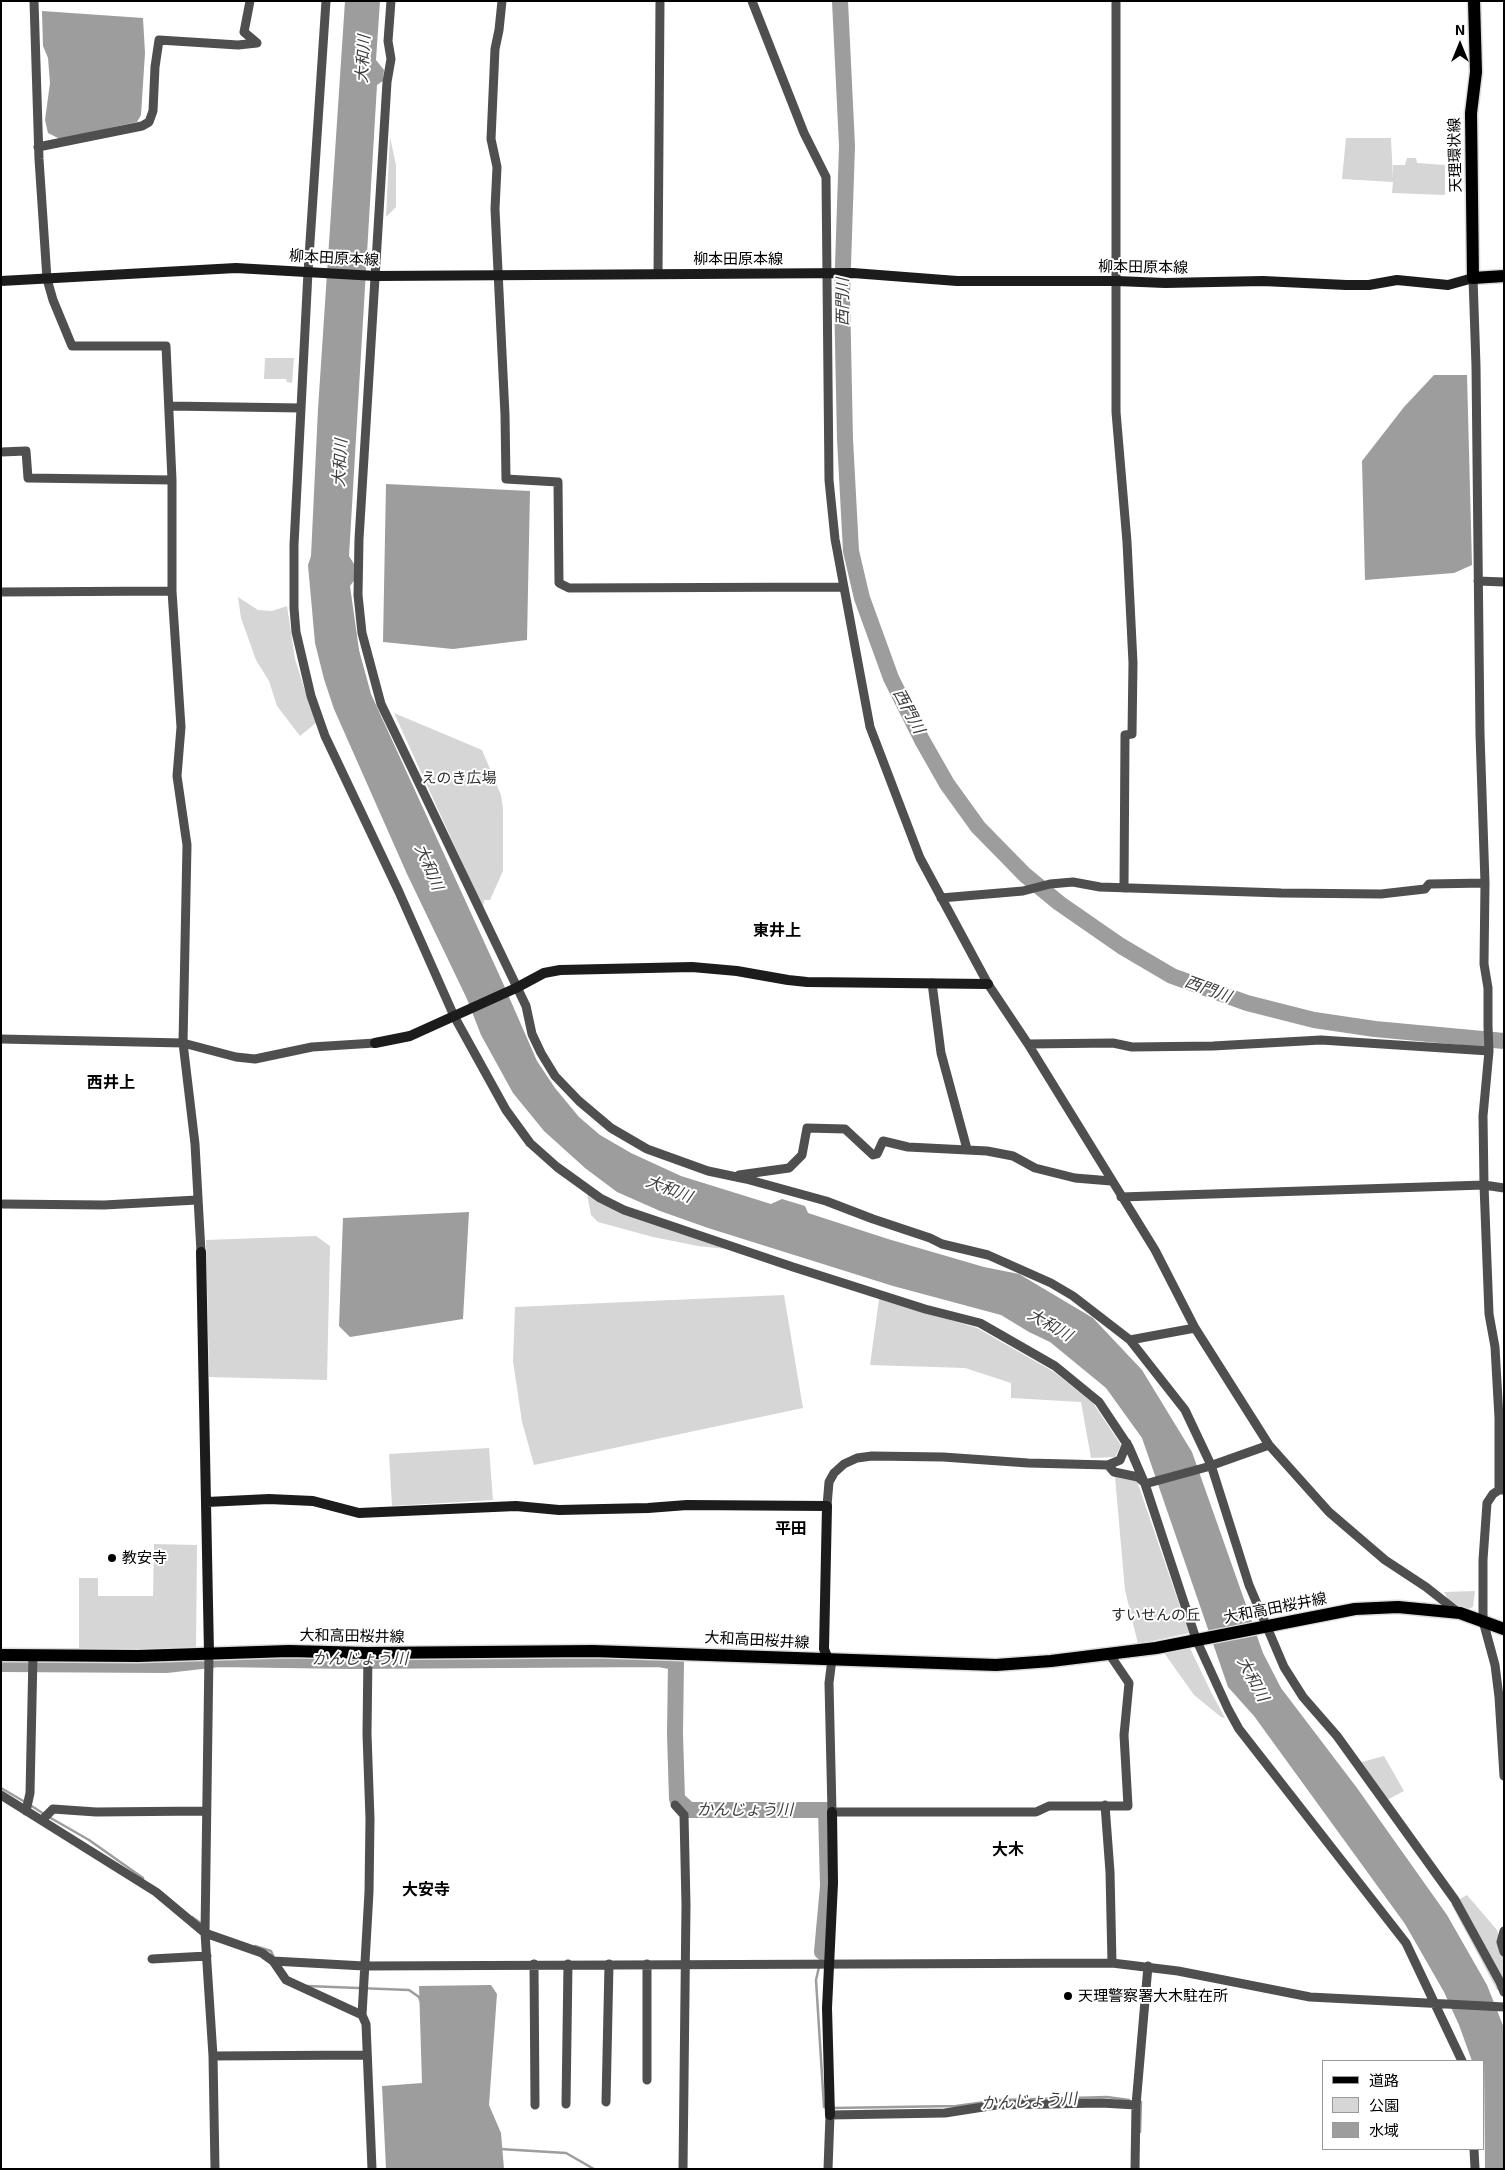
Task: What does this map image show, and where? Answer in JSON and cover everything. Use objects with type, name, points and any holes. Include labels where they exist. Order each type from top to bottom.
[{"type":"main road","name":"天理環状線","points":[[1473,278],[1471,113],[1476,72],[1474,1]]},
{"type":"main road","points":[[1473,278],[1504,276]]},
{"type":"main road","name":"大和高田桜井線","points":[[1,1655],[32,1660],[138,1656],[209,1658],[289,1651],[368,1658],[593,1650],[996,1666],[1110,1655],[1156,1648],[1355,1609],[1398,1607],[1460,1613],[1504,1629]]},
{"type":"street","points":[[34,1],[38,147],[47,279],[53,300],[72,346],[166,346],[172,480],[172,591],[181,727],[177,776],[187,845],[183,1043],[195,1144],[201,1252],[209,1658],[209,1743],[205,1811],[205,1933],[213,2056],[215,2169]]},
{"type":"street","points":[[38,147],[142,126],[149,122],[154,111],[155,67],[159,40],[238,45],[257,43],[244,32],[250,1]]},
{"type":"street","points":[[326,1],[294,545],[296,632],[311,696],[326,736],[456,1015],[506,1110],[530,1143],[557,1167],[600,1198],[624,1210],[793,1267],[926,1309],[980,1323],[1055,1366],[1099,1402],[1127,1443],[1147,1483],[1198,1639],[1228,1709],[1239,1729],[1406,1943],[1438,2003],[1462,2060]]},
{"type":"street","points":[[391,1],[388,41],[390,59],[374,276],[359,539],[358,595],[362,633],[381,704],[514,988],[526,1006],[532,1034],[541,1052],[555,1076],[579,1101],[611,1128],[647,1149],[708,1171],[826,1201],[942,1244],[988,1255],[1051,1283],[1130,1340],[1185,1410],[1209,1466],[1264,1626],[1284,1667],[1303,1697],[1337,1736],[1456,1900],[1504,1992]]},
{"type":"street","points":[[502,1],[499,30],[494,49],[491,139],[497,167],[495,209],[506,415],[506,479],[558,482],[559,583],[569,588],[843,587]]},
{"type":"street","points":[[658,274],[660,1]]},
{"type":"street","points":[[752,1],[804,133],[826,177],[831,274],[829,480],[835,539],[872,735],[920,858],[988,984],[1028,1044],[1155,1250],[1195,1328],[1269,1445],[1329,1512],[1385,1560],[1426,1587],[1460,1613]]},
{"type":"street","points":[[1116,1],[1116,434],[1127,542],[1133,663],[1132,734],[1126,735],[1124,888]]},
{"type":"street","name":"柳本田原本線","points":[[1,281],[236,268],[374,276],[853,273],[957,281],[1117,281],[1165,284],[1263,280],[1369,285],[1397,280],[1448,285],[1473,278]]},
{"type":"street","points":[[1473,278],[1480,734],[1485,883],[1484,964],[1488,988],[1489,1049],[1483,1116],[1484,1185],[1490,1314],[1495,1347],[1499,1418],[1501,1490],[1493,1494],[1486,1508],[1483,1560],[1483,1622],[1494,1665],[1499,1697],[1504,1776]]},
{"type":"street","points":[[169,406],[301,408]]},
{"type":"street","points":[[1,452],[26,451],[28,478],[172,480]]},
{"type":"street","points":[[1478,581],[1504,582]]},
{"type":"street","points":[[1,592],[172,591]]},
{"type":"street","points":[[941,898],[1023,892],[1050,884],[1073,882],[1100,888],[1381,894],[1424,889],[1429,884],[1485,883]]},
{"type":"street","points":[[1,1039],[183,1043],[236,1057],[256,1060],[312,1048],[375,1043],[410,1036],[514,988],[544,972],[560,970],[692,967],[738,971],[798,981],[988,984]]},
{"type":"street","points":[[932,984],[941,1053],[967,1149]]},
{"type":"street","points":[[1028,1044],[1113,1042],[1132,1047],[1213,1046],[1321,1040],[1489,1049]]},
{"type":"street","points":[[733,1176],[789,1168],[802,1155],[807,1128],[845,1129],[873,1155],[877,1154],[884,1141],[908,1147],[988,1151],[1013,1156],[1035,1168],[1076,1178],[1111,1181]]},
{"type":"street","points":[[1121,1197],[1484,1185],[1504,1188]]},
{"type":"street","points":[[1,1204],[104,1205],[197,1200]]},
{"type":"street","points":[[1130,1340],[1195,1328]]},
{"type":"street","points":[[828,2169],[830,2115],[828,2008],[833,1890],[830,1659],[824,1650],[829,1482],[834,1473],[844,1464],[857,1458],[872,1456],[943,1457],[1028,1463],[1108,1465],[1120,1460],[1127,1443]]},
{"type":"street","points":[[1108,1465],[1114,1472],[1138,1477],[1147,1483],[1209,1466],[1269,1445]]},
{"type":"street","points":[[207,1502],[269,1499],[313,1501],[359,1512],[516,1506],[559,1510],[687,1505],[827,1506]]},
{"type":"street","points":[[832,1812],[1036,1812],[1049,1806],[1128,1806],[1124,1735],[1129,1683],[1110,1655]]},
{"type":"street","points":[[368,1658],[367,1734],[370,1820],[362,2015],[366,2024],[372,2169]]},
{"type":"street","points":[[26,1811],[30,1793],[32,1660]]},
{"type":"street","points":[[1,1795],[156,1892],[205,1933],[262,1953],[273,1961],[286,1980],[362,2015]]},
{"type":"street","points":[[675,1805],[684,1815],[686,1905],[683,2169]]},
{"type":"street","points":[[1105,1806],[1110,1872],[1112,1963]]},
{"type":"street","points":[[42,1820],[53,1809],[96,1812],[205,1811]]},
{"type":"street","points":[[1504,1931],[1501,1942],[1504,1952]]},
{"type":"street","points":[[152,1959],[207,1956]]},
{"type":"street","points":[[273,1961],[364,1966],[1112,1963],[1148,1966],[1310,1997],[1504,2006]]},
{"type":"street","points":[[534,1964],[535,2105]]},
{"type":"street","points":[[566,2104],[568,1964]]},
{"type":"street","points":[[606,2102],[609,1964]]},
{"type":"street","points":[[646,2080],[647,1964]]},
{"type":"street","points":[[1135,2169],[1136,2105],[1148,1966]]},
{"type":"street","points":[[213,2056],[367,2055]]},
{"type":"street","points":[[830,2115],[945,2113],[996,2105],[1101,2103],[1136,2105]]},
{"type":"street","points":[[1474,2150],[1476,2169]]},
{"type":"green space","points":[[390,137],[396,165],[396,207],[386,217]]},
{"type":"green space","points":[[1346,138],[1391,138],[1393,179],[1393,165],[1405,165],[1407,158],[1416,158],[1417,163],[1445,165],[1445,195],[1392,193],[1393,182],[1342,179]]},
{"type":"green space","points":[[265,358],[294,358],[292,383],[287,382],[286,379],[264,379]]},
{"type":"green space","points":[[238,597],[258,610],[272,611],[287,606],[295,659],[310,707],[317,722],[300,736],[277,706],[269,681],[256,660],[241,618]]},
{"type":"green space","name":"えのき広場","points":[[394,713],[482,750],[501,795],[503,809],[503,871],[490,900],[484,900],[483,908]]},
{"type":"green space","points":[[587,1194],[616,1210],[726,1249],[698,1246],[653,1237],[598,1222],[591,1215]]},
{"type":"green space","points":[[316,1236],[330,1246],[327,1380],[209,1377],[206,1240]]},
{"type":"green space","points":[[784,1295],[803,1408],[534,1465],[522,1422],[513,1361],[515,1307]]},
{"type":"green space","points":[[879,1299],[977,1328],[1054,1372],[1093,1403],[1121,1445],[1115,1457],[1091,1458],[1081,1402],[1011,1398],[1011,1383],[965,1368],[870,1365]]},
{"type":"green space","points":[[489,1448],[493,1500],[392,1506],[389,1454]]},
{"type":"green space","name":"すいせんの丘","points":[[1115,1477],[1137,1481],[1189,1633],[1138,1644],[1125,1590]]},
{"type":"green space","points":[[154,1544],[197,1545],[196,1650],[79,1649],[79,1578],[98,1578],[98,1596],[153,1596]]},
{"type":"green space","points":[[1475,1591],[1473,1607],[1466,1610],[1449,1601],[1444,1592]]},
{"type":"green space","points":[[1189,1646],[1225,1718],[1221,1717],[1194,1695],[1162,1650]]},
{"type":"green space","points":[[1384,1756],[1404,1791],[1385,1801],[1358,1763]]},
{"type":"green space","points":[[1467,1895],[1497,1930],[1504,1955],[1504,1987],[1497,1990],[1451,1904]]},
{"type":"water","name":"大和川","points":[[345,1],[380,1],[376,60],[384,70],[383,81],[377,85],[349,556],[356,567],[356,578],[350,586],[359,650],[371,694],[537,1061],[555,1088],[579,1117],[600,1135],[631,1153],[681,1176],[771,1204],[782,1199],[805,1206],[808,1213],[888,1239],[984,1267],[1019,1274],[1093,1318],[1142,1370],[1192,1452],[1263,1653],[1281,1688],[1357,1788],[1447,1915],[1487,1985],[1504,2028],[1504,2169],[1485,2169],[1485,2060],[1472,2060],[1444,1992],[1405,1924],[1254,1716],[1228,1687],[1142,1438],[1106,1388],[1050,1342],[1001,1315],[893,1286],[708,1228],[660,1211],[617,1192],[585,1168],[544,1131],[513,1093],[481,1035],[467,999],[407,874],[334,709],[324,679],[315,643],[308,565],[311,556],[318,409]]},
{"type":"water","points":[[42,11],[143,18],[145,53],[141,115],[137,122],[60,139],[48,133],[45,120],[50,83],[48,58],[43,46]]},
{"type":"water","points":[[1434,375],[1467,375],[1472,565],[1454,573],[1365,580],[1362,461],[1404,407]]},
{"type":"water","points":[[386,484],[530,491],[527,640],[453,649],[383,642]]},
{"type":"water","points":[[469,1212],[463,1319],[350,1337],[339,1326],[343,1218]]},
{"type":"water","points":[[491,1985],[497,1994],[489,2105],[501,2133],[504,2169],[386,2169],[382,2086],[422,2083],[419,1986]]},
{"type":"waterway","name":"西門川","points":[[840,1],[847,146],[842,295],[845,439],[851,551],[862,598],[891,678],[922,740],[947,784],[978,827],[1025,875],[1059,903],[1121,946],[1172,976],[1247,1003],[1314,1020],[1375,1029],[1504,1041]]},
{"type":"waterway","name":"かんじょう川","points":[[1,1664],[166,1665],[219,1659],[350,1661],[659,1659],[676,1662],[675,1734],[677,1799],[689,1810],[826,1810],[828,1886],[822,1952]]},
{"type":"waterway","points":[[1,1788],[25,1802]]},
{"type":"waterway","points":[[30,1805],[44,1814]]},
{"type":"waterway","points":[[49,1817],[89,1840],[143,1878]]},
{"type":"waterway","points":[[192,1917],[202,1924]]},
{"type":"waterway","points":[[255,1946],[271,1951],[274,1958]]},
{"type":"waterway","name":"かんじょう川","points":[[820,1962],[822,1952]]},
{"type":"waterway","name":"かんじょう川","points":[[819,1967],[816,1980],[824,2107],[828,2108]]},
{"type":"waterway","points":[[307,1986],[409,1990],[419,1997],[421,2002]]},
{"type":"waterway","name":"かんじょう川","points":[[833,2108],[956,2106],[1000,2100],[1107,2097],[1129,2100]]},
{"type":"waterway","name":"かんじょう川","points":[[1137,2101],[1141,2102],[1140,2132]]},
{"type":"waterway","points":[[500,2149],[566,2153],[594,2169]]},
{"type":"place","name":"教安寺","points":[[112,1558]]},
{"type":"place","name":"天理警察署大木駐在所","points":[[1068,1996]]},
{"type":"district","name":"東井上","points":[[777,931]]},
{"type":"district","name":"西井上","points":[[111,1083]]},
{"type":"district","name":"平田","points":[[791,1529]]},
{"type":"district","name":"大木","points":[[1008,1850]]},
{"type":"district","name":"大安寺","points":[[426,1890]]}]
